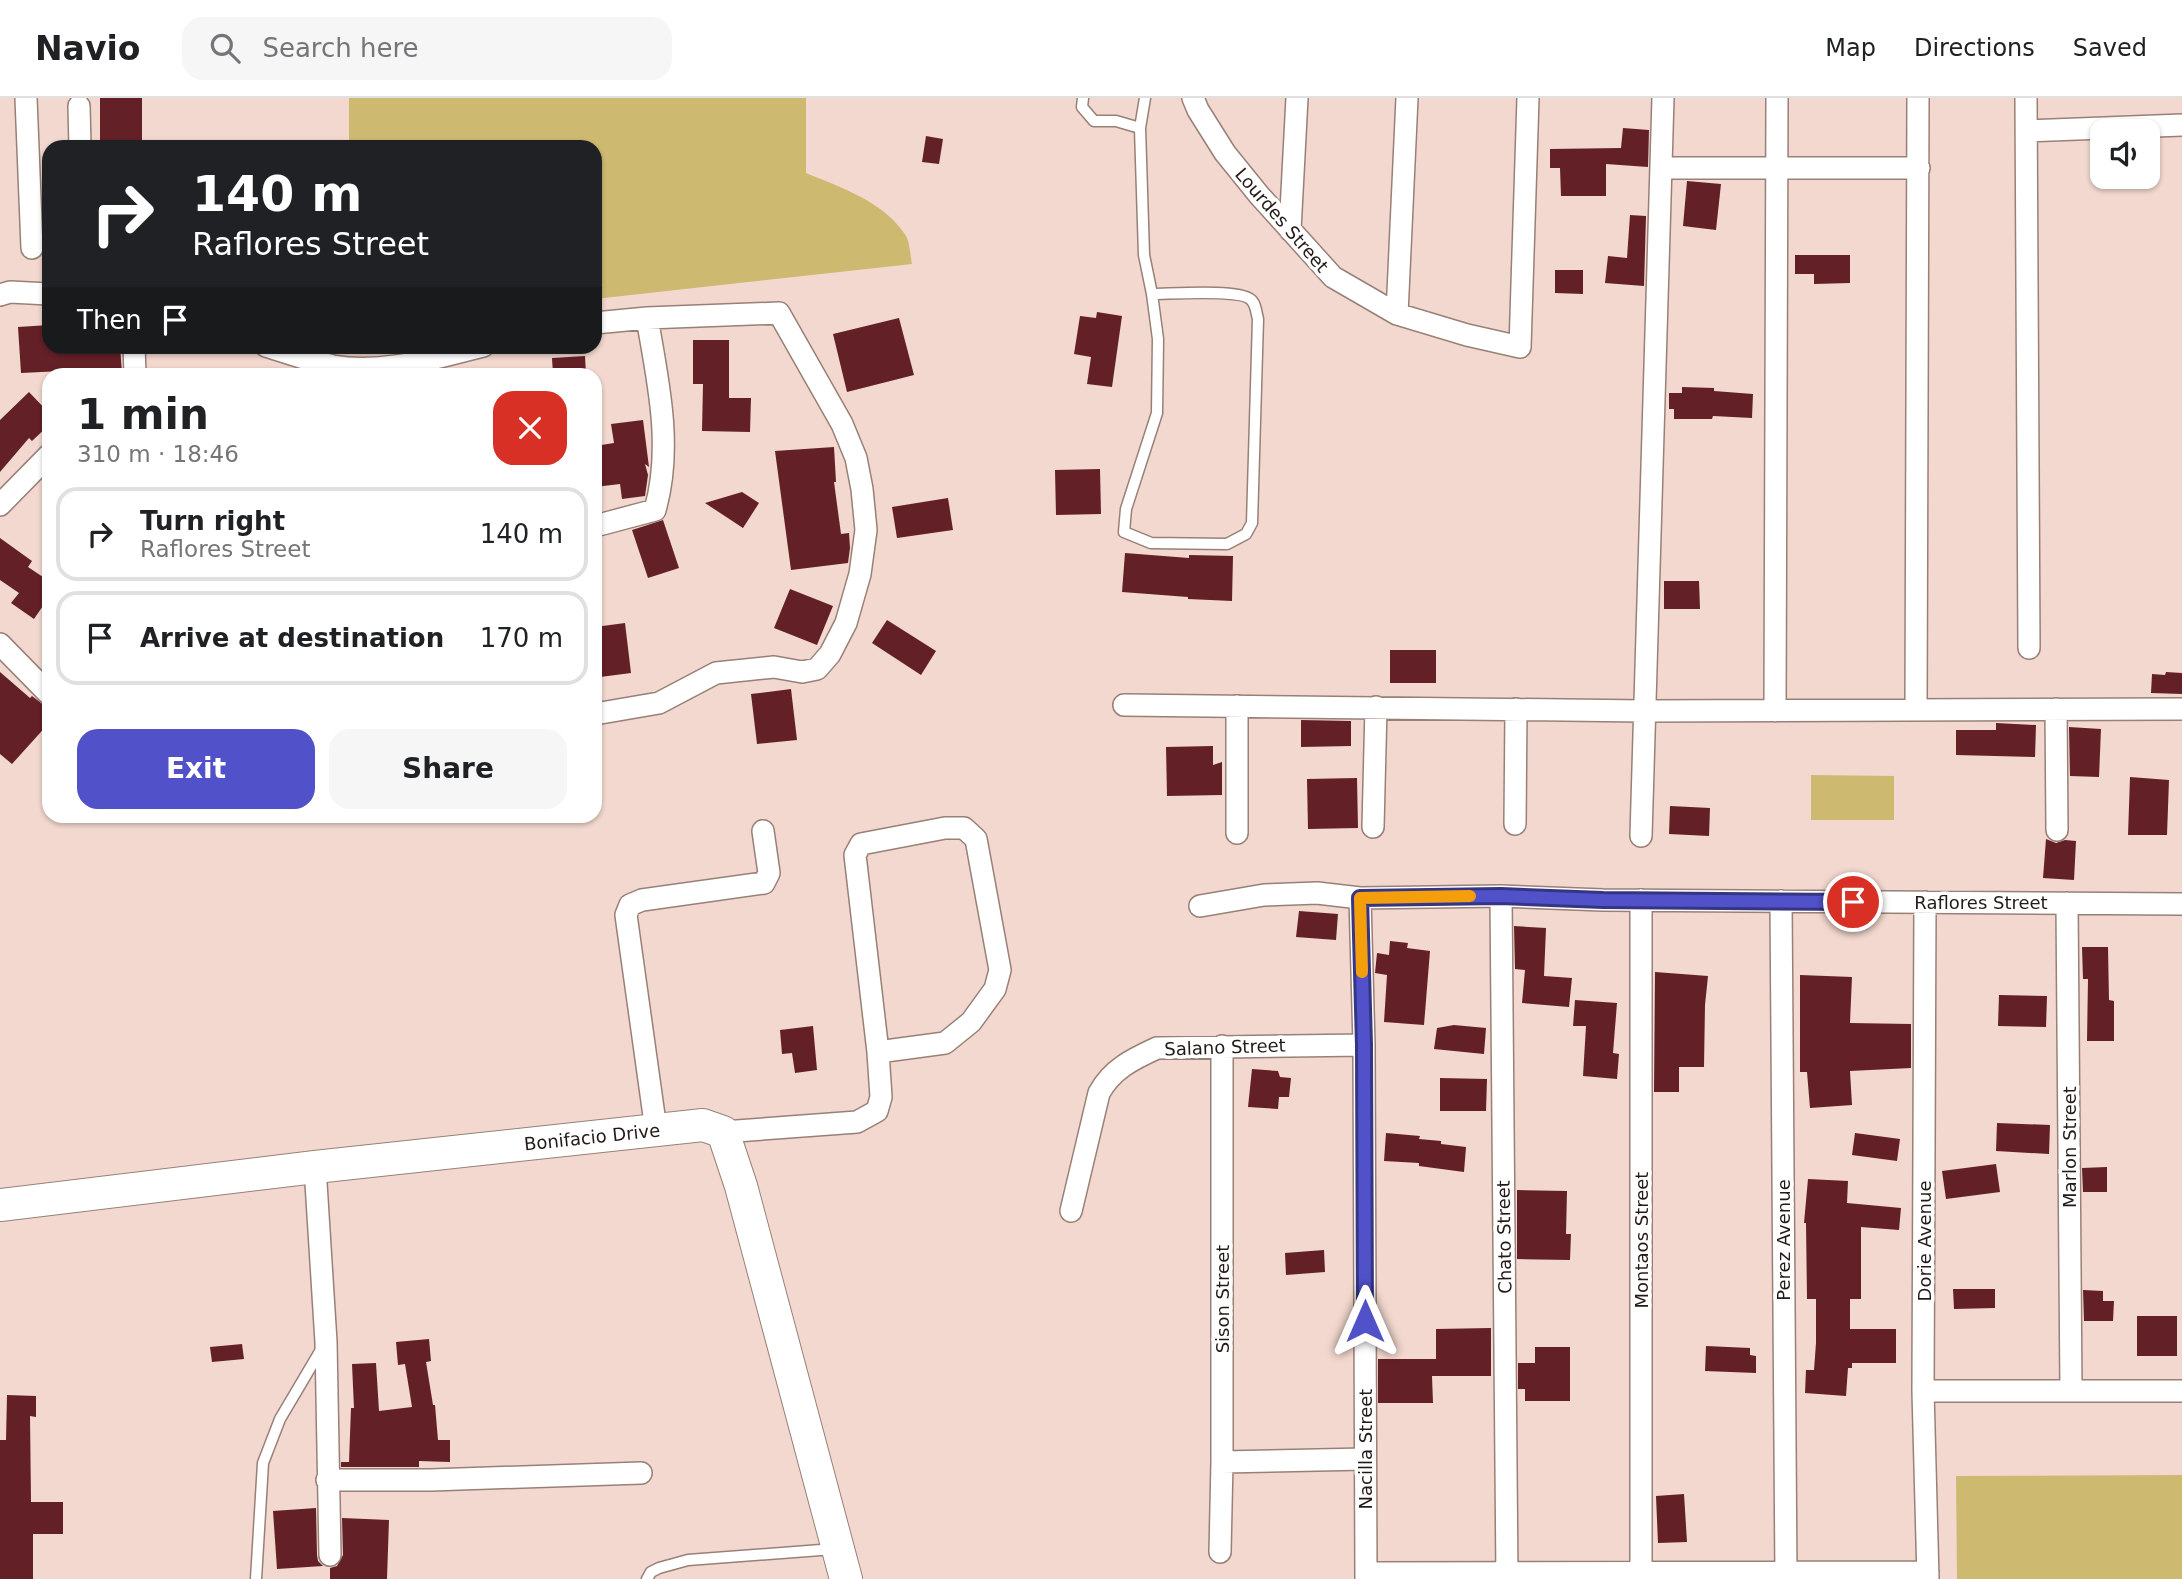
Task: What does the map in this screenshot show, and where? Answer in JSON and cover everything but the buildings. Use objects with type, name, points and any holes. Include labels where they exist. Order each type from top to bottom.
[{"type":"street","points":[[26,98],[33,248]]},
{"type":"street","name":"Lourdes Street","points":[[1194,98],[1198,110],[1225,153],[1333,277],[1397,314],[1467,335],[1520,346],[1528,98]]},
{"type":"street","points":[[1290,230],[1297,98]]},
{"type":"street","points":[[1397,314],[1406,98]]},
{"type":"street","points":[[1641,836],[1663,98]]},
{"type":"street","points":[[1775,710],[1777,98]]},
{"type":"street","points":[[1916,710],[1919,98]]},
{"type":"street","points":[[2026,98],[2029,648]]},
{"type":"street","points":[[79,106],[79,140]]},
{"type":"street","points":[[2027,131],[2182,125]]},
{"type":"street","points":[[1661,168],[1919,168]]},
{"type":"street","points":[[0,295],[10,292],[42,294]]},
{"type":"street","points":[[602,322],[779,313],[842,424],[856,458],[866,530],[860,574],[846,624],[830,654],[817,669],[802,672],[774,667],[716,673],[659,703],[602,713]]},
{"type":"street","points":[[602,524],[655,510],[661,489],[661,401],[647,318]]},
{"type":"street","points":[[277,354],[291,364],[373,368],[412,363],[449,354]]},
{"type":"street","points":[[0,505],[42,462]]},
{"type":"street","points":[[0,644],[42,687]]},
{"type":"street","points":[[1124,705],[1645,711],[2182,709]]},
{"type":"street","points":[[1237,706],[1237,834]]},
{"type":"street","points":[[1373,827],[1376,708]]},
{"type":"street","points":[[1515,824],[1516,709]]},
{"type":"street","points":[[2056,709],[2057,830]]},
{"type":"street","points":[[846,1579],[741,1186],[723,1132],[857,1122],[877,1111],[881,1097],[878,1052],[855,855],[861,844],[944,828],[964,828],[976,839],[1000,970],[995,989],[971,1022],[945,1043],[878,1052]]},
{"type":"street","points":[[656,1130],[626,915],[630,905],[642,900],[764,883],[769,873],[763,831]]},
{"type":"street","name":"Raflores Street","points":[[1200,906],[1264,895],[1317,893],[1360,898],[1501,896],[1641,900],[2182,904]]},
{"type":"street","name":"Chato Street","points":[[1501,896],[1507,1576]]},
{"type":"street","name":"Nacilla Street","points":[[1360,898],[1364,1045],[1366,1576]]},
{"type":"street","name":"Montaos Street","points":[[1641,900],[1641,1575]]},
{"type":"street","name":"Perez Avenue","points":[[1781,901],[1786,1576]]},
{"type":"street","name":"Dorie Avenue","points":[[1925,902],[1923,1391],[1928,1576]]},
{"type":"street","name":"Marlon Street","points":[[2067,903],[2071,1391]]},
{"type":"street","name":"Salano Street","points":[[1071,1211],[1099,1093],[1107,1079],[1130,1060],[1157,1048],[1364,1045]]},
{"type":"street","name":"Sison Street","points":[[1220,1552],[1222,1046]]},
{"type":"street","name":"Bonifacio Drive","points":[[0,1205],[315,1167],[703,1125],[723,1132]]},
{"type":"street","points":[[315,1167],[326,1342],[330,1555]]},
{"type":"street","points":[[1923,1391],[2182,1391]]},
{"type":"street","points":[[1222,1462],[1365,1459]]},
{"type":"street","points":[[327,1480],[430,1480],[641,1473]]},
{"type":"street","points":[[1366,1576],[1928,1576]]},
{"type":"lane","points":[[1083,98],[1082,107],[1094,121],[1116,121],[1140,128]]},
{"type":"lane","points":[[1145,98],[1140,128],[1144,256],[1158,339],[1157,414],[1126,509],[1124,532],[1151,543],[1227,544],[1246,534],[1252,523],[1258,319],[1254,302],[1248,296],[1222,293],[1152,294]]},
{"type":"lane","points":[[256,1579],[263,1463],[280,1419],[326,1342]]},
{"type":"lane","points":[[647,1579],[651,1572],[659,1568],[688,1560],[837,1549]]},
{"type":"shaded area","points":[[349,98],[806,98],[806,173],[860,196],[884,212],[906,236],[912,264],[602,298],[602,140],[349,140]]},
{"type":"shaded area","points":[[1811,775],[1894,776],[1894,820],[1811,820]]},
{"type":"shaded area","points":[[2182,1475],[2182,1579],[1957,1579],[1956,1476]]},
{"type":"slow traffic","points":[[1362,972],[1360,898],[1470,896]]},
{"type":"route","points":[[1365,1321],[1364,1045],[1360,898],[1501,896],[1603,900],[1853,902]]}]
